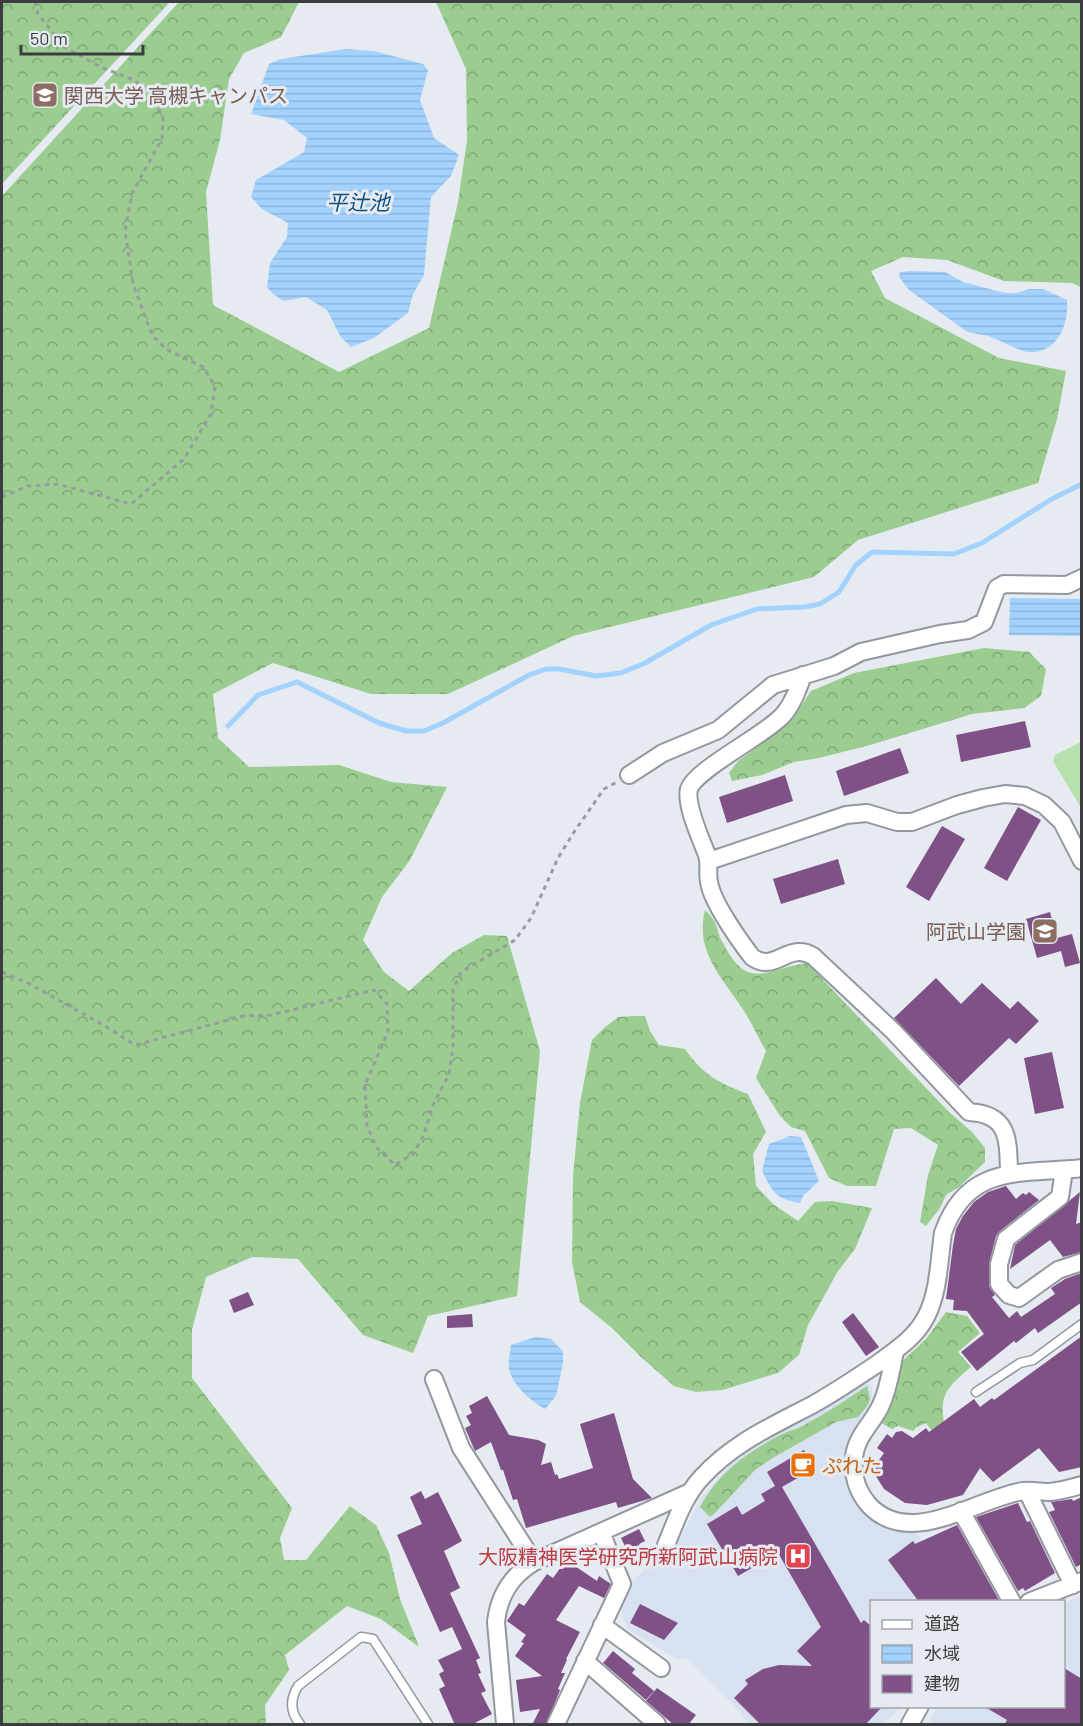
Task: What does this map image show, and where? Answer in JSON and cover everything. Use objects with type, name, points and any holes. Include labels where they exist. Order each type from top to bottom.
[{"type":"street","points":[[629,775],[663,753],[718,730],[773,685],[834,666],[861,652],[940,633],[968,630],[984,622],[997,588],[1004,584],[1067,585],[1082,578]]},
{"type":"street","points":[[803,675],[796,694],[783,716],[708,770],[694,781],[690,788],[690,809],[709,861],[709,882],[714,897],[752,957],[767,963],[795,951],[807,952],[813,956],[893,1031],[969,1112],[983,1113],[996,1120],[1008,1137],[1009,1173]]},
{"type":"street","points":[[709,861],[846,814],[867,813],[897,822],[912,822],[957,805],[1005,794],[1025,796],[1044,805],[1062,822],[1082,861]]},
{"type":"street","points":[[666,1545],[688,1493],[709,1470],[747,1438],[824,1398],[895,1352],[916,1333],[930,1309],[935,1291],[943,1233],[952,1212],[975,1187],[1009,1173],[1082,1168]]},
{"type":"street","points":[[1064,1170],[1060,1197],[1006,1239],[999,1264],[999,1284],[1010,1295],[1018,1298],[1058,1270],[1082,1262]]},
{"type":"street","points":[[895,1352],[882,1402],[861,1435],[855,1450],[853,1465],[857,1484],[867,1502],[882,1515],[900,1523],[921,1523],[989,1500],[1027,1491],[1051,1492],[1082,1485]]},
{"type":"street","points":[[434,1379],[461,1448],[534,1562]]},
{"type":"street","points":[[1027,1491],[1077,1583],[1034,1600]]},
{"type":"street","points":[[505,1725],[496,1622],[501,1598],[509,1583],[534,1562],[688,1493]]},
{"type":"street","points":[[961,1511],[1011,1600]]},
{"type":"street","points":[[556,1725],[622,1584],[601,1532]]},
{"type":"street","points":[[602,1625],[661,1668]]},
{"type":"street","points":[[585,1661],[657,1725]]},
{"type":"street","points":[[910,1725],[919,1708]]},
{"type":"lane","points":[[976,1392],[1020,1363],[1032,1360],[1082,1324]]},
{"type":"lane","points":[[300,1725],[292,1705],[293,1695],[298,1686],[361,1637],[373,1639],[428,1725]]},
{"type":"path","points":[[2,497],[28,486],[57,484],[132,504],[184,459],[211,414],[214,386],[203,367],[166,349],[152,335],[133,284],[125,231],[132,193],[162,139],[163,117],[148,91],[134,80],[103,68],[64,48],[38,14],[35,2]]},
{"type":"path","points":[[2,972],[28,983],[135,1045],[243,1016],[271,1014],[374,990],[387,1004],[388,1032],[364,1085],[367,1126],[377,1148],[395,1165],[413,1154],[419,1144],[432,1107],[448,1074],[453,1046],[453,990],[461,972],[515,940],[531,918],[558,858],[574,832],[604,789],[629,775]]},
{"type":"shaded area","name":"大阪精神医学研究所新阿武山病院","points":[[869,1382],[873,1402],[854,1432],[846,1455],[846,1473],[850,1490],[865,1512],[880,1523],[914,1530],[954,1582],[925,1600],[870,1600],[870,1708],[900,1708],[883,1724],[749,1724],[732,1703],[687,1658],[677,1659],[627,1629],[619,1605],[630,1585],[652,1561],[674,1551],[701,1498],[736,1458],[759,1442]]},
{"type":"shaded area","points":[[1081,1596],[1081,1724],[928,1724],[936,1708],[1065,1708],[1065,1603]]},
{"type":"green space","name":"関西大学 高槻キャンパス","points":[[2,2],[170,2],[2,184]]},
{"type":"green space","points":[[179,2],[299,2],[281,37],[244,53],[229,79],[220,140],[206,192],[213,305],[339,372],[429,328],[458,202],[467,140],[466,69],[436,2],[1081,2],[1081,287],[1072,283],[1004,281],[947,260],[903,257],[871,271],[885,298],[999,358],[1066,371],[1057,419],[1038,483],[858,540],[814,577],[573,636],[448,694],[371,694],[273,663],[213,694],[218,738],[249,767],[339,765],[391,782],[447,787],[410,860],[382,897],[363,940],[384,972],[409,991],[452,953],[484,935],[507,936],[540,1051],[517,1296],[428,1316],[413,1353],[363,1335],[298,1259],[252,1257],[206,1277],[192,1330],[192,1378],[292,1508],[280,1538],[284,1560],[306,1560],[350,1506],[376,1525],[389,1553],[400,1599],[419,1647],[381,1619],[347,1606],[285,1655],[289,1670],[265,1705],[266,1724],[2,1724],[2,196]]},
{"type":"green space","points":[[984,648],[1029,652],[1046,669],[1041,696],[1024,708],[972,714],[870,745],[794,762],[762,775],[732,781],[729,773],[738,761],[778,732],[794,717],[811,691],[854,673]]},
{"type":"green space","points":[[1081,742],[1081,808],[1053,761],[1055,755]]},
{"type":"green space","points":[[705,910],[715,923],[720,938],[732,958],[741,968],[759,974],[807,963],[985,1148],[985,1162],[959,1187],[946,1195],[940,1208],[926,1226],[920,1222],[928,1175],[938,1145],[911,1128],[894,1129],[876,1186],[847,1186],[829,1178],[805,1131],[791,1127],[780,1116],[756,1078],[766,1051],[708,953],[703,926]]},
{"type":"green space","points":[[645,1016],[650,1031],[659,1045],[685,1049],[712,1077],[748,1094],[766,1132],[753,1154],[756,1186],[773,1204],[798,1221],[815,1202],[832,1201],[872,1208],[855,1249],[838,1271],[808,1325],[799,1355],[778,1373],[722,1390],[696,1392],[674,1386],[612,1328],[580,1302],[572,1262],[573,1176],[580,1103],[592,1040],[618,1017]]},
{"type":"green space","points":[[946,1312],[967,1316],[980,1333],[958,1352],[971,1367],[955,1381],[943,1401],[946,1431],[939,1440],[926,1423],[913,1431],[898,1426],[892,1429],[880,1422],[899,1364],[926,1339]]},
{"type":"green space","points":[[867,1386],[870,1398],[868,1405],[858,1417],[836,1422],[771,1459],[755,1470],[710,1517],[700,1507],[725,1473],[746,1456],[782,1434],[820,1416]]},
{"type":"water","name":"平辻池","points":[[346,49],[374,51],[423,64],[428,70],[420,100],[434,138],[459,155],[451,176],[431,197],[424,275],[413,294],[408,313],[374,338],[351,347],[340,336],[327,310],[306,297],[283,301],[267,287],[270,263],[287,237],[288,223],[262,209],[251,197],[256,180],[304,152],[307,138],[284,120],[251,114],[269,64],[281,59]]},
{"type":"water","points":[[900,272],[945,272],[963,282],[1005,293],[1043,289],[1067,300],[1063,330],[1051,345],[1034,352],[1023,351],[988,336],[971,333],[909,290],[899,277]]},
{"type":"water","points":[[1010,598],[1081,599],[1081,636],[1009,635]]},
{"type":"water","points":[[790,1136],[801,1137],[819,1181],[803,1196],[800,1203],[780,1197],[762,1171],[769,1144]]},
{"type":"water","points":[[535,1337],[551,1339],[563,1351],[563,1363],[556,1396],[545,1409],[523,1392],[514,1381],[509,1369],[511,1345]]},
{"type":"building","points":[[1025,721],[1031,747],[961,762],[956,735]]},
{"type":"building","points":[[900,748],[909,773],[844,796],[836,771]]},
{"type":"building","points":[[785,775],[793,801],[727,823],[719,797]]},
{"type":"building","points":[[1018,807],[1041,820],[1007,881],[984,868]]},
{"type":"building","points":[[942,826],[965,839],[929,901],[906,887]]},
{"type":"building","points":[[838,859],[845,884],[781,904],[773,879]]},
{"type":"building","points":[[1050,912],[1057,938],[1072,934],[1080,963],[1065,967],[1061,951],[1037,958],[1026,919]]},
{"type":"building","points":[[936,978],[961,1004],[982,983],[1010,1009],[1018,1001],[1039,1021],[1016,1044],[1009,1038],[959,1086],[894,1018]]},
{"type":"building","points":[[1052,1052],[1064,1108],[1035,1114],[1024,1058]]},
{"type":"building","points":[[1006,1186],[1016,1199],[1023,1193],[1026,1195],[1029,1192],[1039,1200],[996,1236],[989,1264],[989,1285],[995,1295],[992,1297],[1009,1318],[1017,1311],[1021,1317],[1055,1294],[1051,1288],[1065,1279],[1082,1273],[1082,1302],[1038,1333],[1035,1328],[1016,1343],[1014,1341],[977,1371],[961,1352],[984,1334],[967,1311],[953,1310],[954,1300],[946,1299],[953,1245],[956,1229],[974,1202],[988,1192]]},
{"type":"building","points":[[1080,1192],[1076,1224],[1082,1222],[1082,1252],[1063,1257],[1050,1240],[1010,1269],[1015,1245]]},
{"type":"building","points":[[248,1292],[254,1305],[234,1313],[229,1300]]},
{"type":"building","points":[[853,1313],[879,1347],[866,1356],[842,1322]]},
{"type":"building","points":[[472,1314],[473,1327],[447,1328],[447,1316]]},
{"type":"building","points":[[1082,1336],[1082,1467],[1059,1472],[1039,1448],[993,1482],[980,1468],[963,1495],[927,1505],[905,1503],[884,1489],[872,1470],[884,1453],[877,1448],[887,1434],[892,1438],[896,1432],[902,1431],[913,1438],[926,1428],[929,1432],[974,1399],[980,1407],[992,1398],[994,1400]]},
{"type":"building","points":[[487,1396],[509,1435],[538,1440],[546,1444],[541,1465],[551,1462],[555,1475],[557,1474],[559,1479],[593,1468],[580,1424],[614,1413],[633,1479],[652,1498],[618,1508],[616,1502],[526,1528],[517,1499],[513,1500],[491,1442],[475,1451],[465,1428],[471,1425],[466,1416],[472,1413],[469,1406]]},
{"type":"building","points":[[804,1450],[815,1468],[782,1487],[861,1623],[864,1620],[870,1625],[870,1708],[881,1708],[865,1725],[761,1725],[734,1698],[748,1684],[745,1680],[763,1669],[779,1665],[812,1666],[797,1651],[821,1627],[778,1553],[738,1576],[707,1524],[737,1506],[742,1515],[765,1501],[761,1494],[775,1486],[767,1472]]},
{"type":"building","points":[[421,1491],[425,1499],[438,1492],[462,1541],[444,1551],[460,1588],[450,1593],[480,1658],[476,1660],[481,1673],[478,1674],[486,1691],[481,1693],[492,1714],[471,1725],[455,1725],[439,1689],[445,1686],[439,1674],[444,1671],[438,1660],[462,1649],[452,1627],[440,1632],[397,1535],[422,1524],[410,1497]]},
{"type":"building","points":[[1082,1497],[1082,1564],[1076,1567],[1049,1512],[1055,1510],[1051,1502],[1072,1499],[1073,1501]]},
{"type":"building","points":[[1018,1503],[1027,1522],[1030,1521],[1055,1573],[1025,1591],[1023,1588],[1018,1591],[976,1517]]},
{"type":"building","points":[[957,1525],[999,1600],[918,1600],[888,1560],[913,1541],[915,1544]]},
{"type":"building","points":[[639,1529],[645,1541],[639,1544],[645,1555],[632,1561],[621,1538]]},
{"type":"building","points":[[566,1560],[597,1581],[599,1576],[611,1584],[604,1598],[579,1586],[556,1620],[580,1632],[566,1659],[561,1673],[565,1673],[558,1689],[560,1690],[546,1725],[532,1725],[540,1709],[520,1712],[516,1680],[542,1676],[515,1656],[524,1643],[521,1642],[526,1635],[507,1621],[519,1603],[524,1606],[547,1574],[553,1578]]},
{"type":"building","points":[[640,1604],[678,1623],[664,1640],[630,1623]]},
{"type":"building","points":[[613,1651],[635,1669],[632,1673],[654,1691],[646,1700],[603,1663]]},
{"type":"building","points":[[1065,1669],[1082,1679],[1082,1725],[1004,1725],[1007,1720],[987,1708],[1065,1708]]},
{"type":"building","points":[[657,1688],[696,1715],[688,1725],[674,1725],[646,1701]]},
{"type":"waterway","points":[[228,726],[258,695],[297,682],[379,723],[406,731],[424,731],[443,723],[529,675],[546,669],[559,669],[596,676],[621,673],[645,663],[711,625],[757,609],[820,604],[839,592],[856,565],[872,552],[954,554],[982,543],[1050,500],[1082,484]]},
{"type":"place","name":"関西大学 高槻キャンパス","points":[[45,95]]},
{"type":"place","name":"阿武山学園","points":[[1045,931]]},
{"type":"place","name":"ぷれた","points":[[803,1465]]},
{"type":"place","name":"大阪精神医学研究所新阿武山病院","points":[[798,1556]]}]
